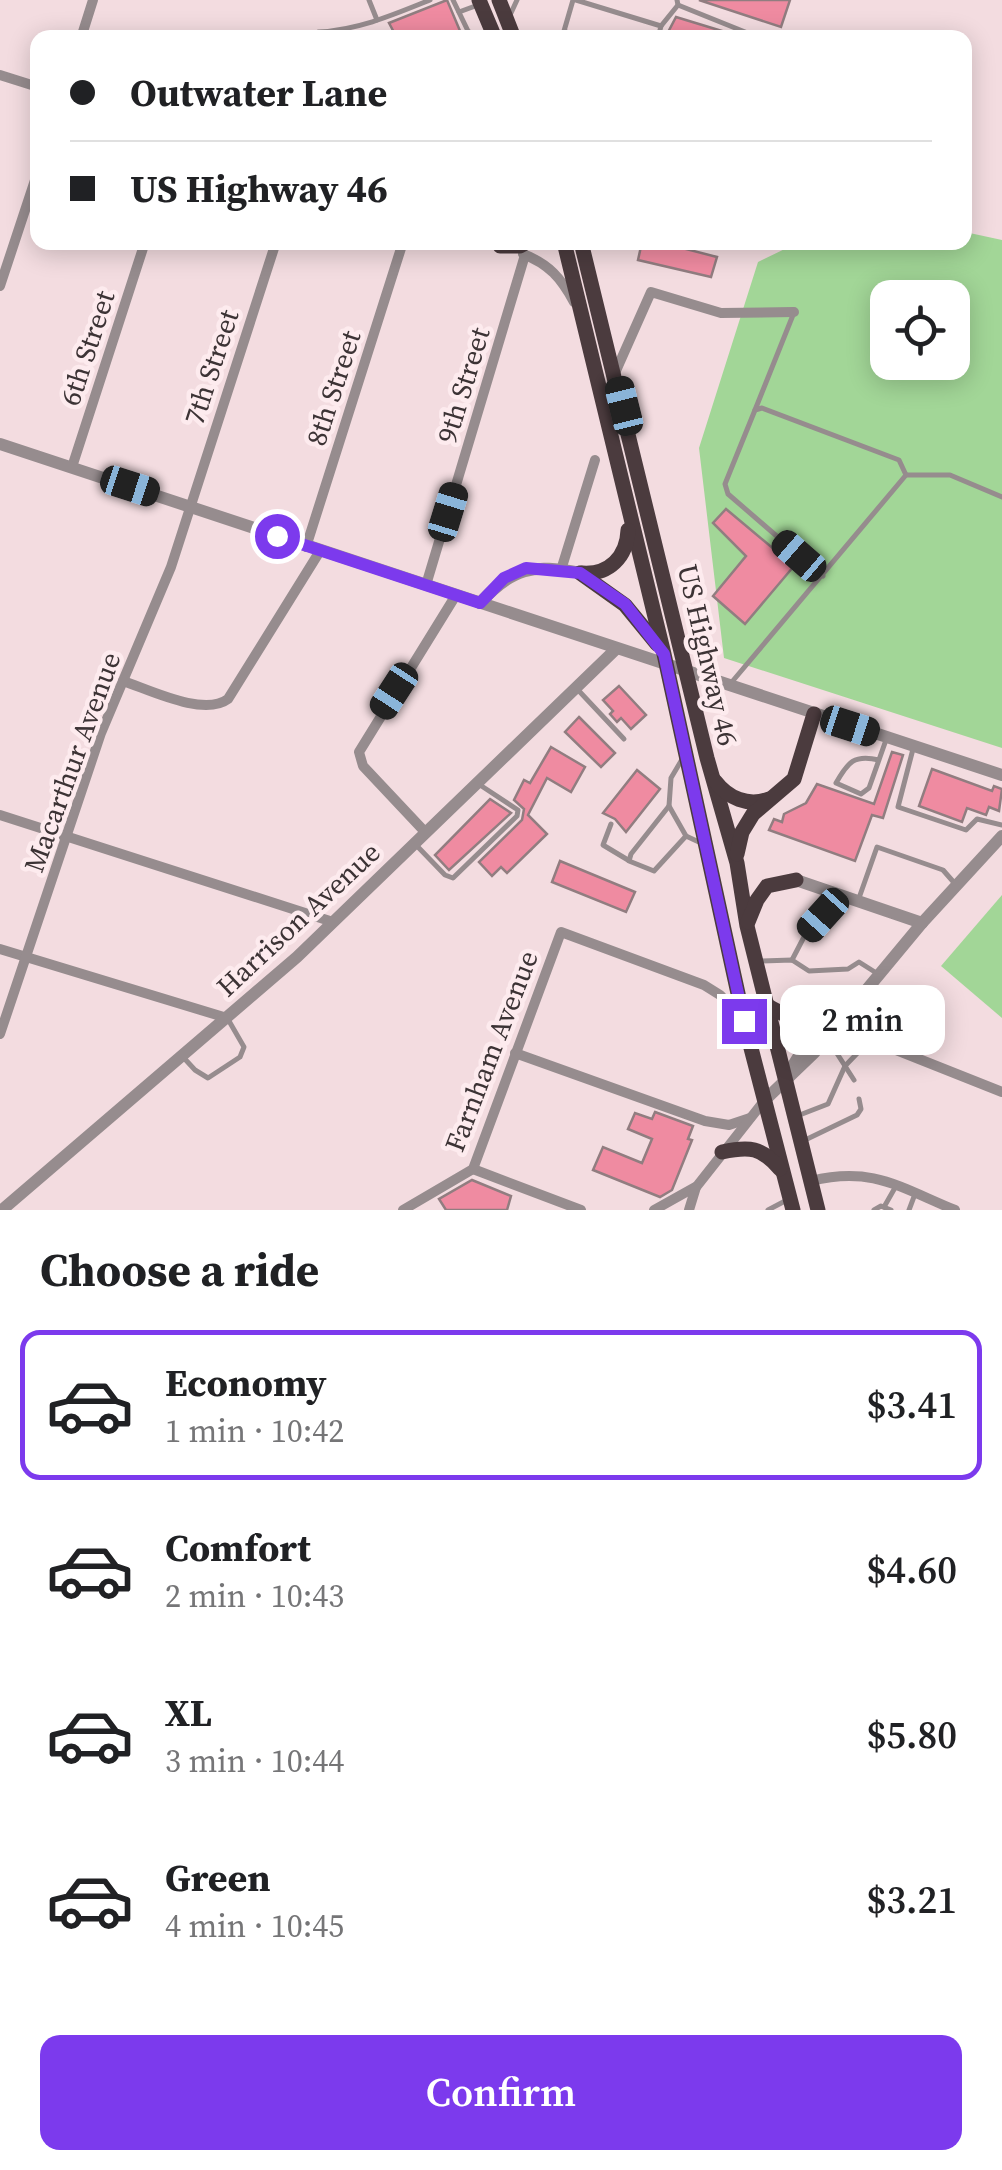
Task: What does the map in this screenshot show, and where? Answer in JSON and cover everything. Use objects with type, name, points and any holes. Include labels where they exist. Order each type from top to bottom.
[{"type":"highway","points":[[499,0],[511,30]]},
{"type":"highway","points":[[480,2],[492,30]]},
{"type":"highway","name":"US Highway 46","points":[[566,250],[626,501],[657,658],[686,754],[744,1021],[792,1204]]},
{"type":"highway","name":"US Highway 46","points":[[583,250],[818,1210]]},
{"type":"highway","points":[[580,573],[604,571],[620,558],[628,537],[626,501]]},
{"type":"highway","points":[[580,573],[625,604],[657,658]]},
{"type":"highway","points":[[736,863],[738,842],[746,822],[794,779],[814,714]]},
{"type":"highway","points":[[706,758],[716,783],[730,795],[750,803],[772,797]]},
{"type":"highway","points":[[747,926],[756,900],[766,886],[796,880]]},
{"type":"highway","points":[[766,1005],[804,1023],[819,1024],[839,1017]]},
{"type":"highway","points":[[722,1152],[759,1150],[782,1171]]},
{"type":"street","points":[[84,30],[93,0]]},
{"type":"street","points":[[0,75],[30,84]]},
{"type":"street","points":[[0,286],[30,194]]},
{"type":"street","name":"6th Street","points":[[72,467],[141,250]]},
{"type":"street","name":"7th Street","points":[[189,506],[273,250]]},
{"type":"street","name":"8th Street","points":[[123,681],[203,707],[228,699],[313,549],[401,250]]},
{"type":"street","name":"9th Street","points":[[426,585],[526,250]]},
{"type":"street","points":[[527,250],[554,271],[580,312]]},
{"type":"street","points":[[615,374],[651,292],[721,314],[794,312]]},
{"type":"street","points":[[0,444],[614,650],[657,658],[729,686],[1002,775]]},
{"type":"street","points":[[561,570],[595,460]]},
{"type":"street","name":"Macarthur Avenue","points":[[0,1034],[102,733],[162,592],[189,506]]},
{"type":"street","points":[[480,603],[504,578],[526,568],[580,573]]},
{"type":"street","points":[[426,833],[363,766],[359,752],[456,595]]},
{"type":"street","name":"Harrison Avenue","points":[[2,1210],[184,1057],[333,922],[614,650]]},
{"type":"street","points":[[0,815],[333,922]]},
{"type":"street","points":[[785,1079],[805,1046],[839,1017],[1002,836]]},
{"type":"street","points":[[796,880],[922,923]]},
{"type":"street","name":"Farnham Avenue","points":[[404,1210],[423,1205],[473,1168],[560,932],[704,985],[720,995],[744,1021]]},
{"type":"street","points":[[0,949],[227,1018]]},
{"type":"street","points":[[688,1210],[697,1186],[722,1152],[764,1101],[828,1038],[839,1017]]},
{"type":"street","points":[[839,1017],[870,1040],[1002,1092]]},
{"type":"street","points":[[515,1054],[704,1120],[729,1125],[750,1118]]},
{"type":"street","points":[[473,1168],[580,1210]]},
{"type":"street","points":[[810,1181],[860,1174],[954,1210]]},
{"type":"street","points":[[654,1210],[697,1186]]},
{"type":"lane","points":[[369,0],[378,20]]},
{"type":"lane","points":[[343,30],[430,0]]},
{"type":"lane","points":[[453,0],[468,30]]},
{"type":"lane","points":[[507,21],[517,0]]},
{"type":"lane","points":[[564,30],[575,0],[661,26]]},
{"type":"lane","points":[[459,12],[480,2]]},
{"type":"lane","points":[[660,30],[678,3],[741,30]]},
{"type":"lane","points":[[794,312],[725,484],[728,494],[823,576]]},
{"type":"lane","points":[[755,410],[762,408],[898,460],[906,475]]},
{"type":"lane","points":[[906,475],[950,475],[1002,497]]},
{"type":"lane","points":[[729,686],[906,475]]},
{"type":"lane","points":[[576,689],[624,739]]},
{"type":"lane","points":[[879,760],[857,757],[848,762],[836,783],[865,793],[879,760],[887,737]]},
{"type":"lane","points":[[914,746],[898,807],[966,830],[977,819],[1002,825]]},
{"type":"lane","points":[[629,861],[669,806],[672,778],[686,754]]},
{"type":"lane","points":[[414,844],[453,878],[490,844],[517,816],[518,810],[478,783]]},
{"type":"lane","points":[[669,806],[686,836],[705,845]]},
{"type":"lane","points":[[611,824],[603,845],[654,872],[686,836]]},
{"type":"lane","points":[[858,900],[877,848],[942,870],[958,886]]},
{"type":"lane","points":[[792,960],[805,935],[841,895]]},
{"type":"lane","points":[[756,962],[792,960],[809,971],[848,968],[858,962],[878,974]]},
{"type":"lane","points":[[184,1057],[208,1078],[240,1058],[244,1048],[227,1018]]},
{"type":"lane","points":[[828,1038],[854,1080]]},
{"type":"lane","points":[[794,1117],[828,1104],[845,1066],[870,1040]]},
{"type":"lane","points":[[801,1142],[857,1115],[861,1109],[859,1099]]},
{"type":"lane","points":[[874,1210],[888,1209],[896,1186]]},
{"type":"lane","points":[[909,1210],[915,1194]]},
{"type":"lane","points":[[768,1210],[792,1204]]},
{"type":"green space","points":[[972,234],[1002,240],[1002,748],[724,658],[699,448],[758,262],[783,250],[972,250]]},
{"type":"green space","points":[[1002,895],[1002,1018],[941,966]]},
{"type":"building","points":[[447,0],[460,30],[393,30],[389,23]]},
{"type":"building","points":[[699,0],[790,0],[781,27]]},
{"type":"building","points":[[676,17],[719,30],[669,30]]},
{"type":"building","points":[[640,250],[690,250],[717,257],[711,277],[638,260]]},
{"type":"building","points":[[726,509],[794,566],[745,624],[713,596],[746,556],[713,523]]},
{"type":"building","points":[[619,686],[646,715],[631,729],[621,718],[617,722],[603,700]]},
{"type":"building","points":[[579,717],[615,753],[601,767],[565,732]]},
{"type":"building","points":[[551,747],[585,767],[571,792],[547,778],[528,815],[547,834],[507,873],[501,867],[492,876],[479,862],[522,820],[524,809],[514,800],[524,780],[530,783]]},
{"type":"building","points":[[892,752],[903,755],[883,818],[872,815],[855,861],[769,830],[774,819],[782,822],[784,814],[806,803],[817,784],[874,804]]},
{"type":"building","points":[[932,769],[992,791],[994,786],[1002,789],[999,811],[989,807],[986,815],[967,808],[962,822],[919,806]]},
{"type":"building","points":[[637,770],[660,789],[626,832],[615,819],[603,813]]},
{"type":"building","points":[[490,799],[511,813],[449,870],[435,855]]},
{"type":"building","points":[[560,861],[635,892],[626,912],[552,882]]},
{"type":"building","points":[[655,1112],[693,1126],[688,1139],[692,1140],[672,1190],[660,1197],[593,1170],[603,1147],[642,1163],[652,1139],[628,1129],[635,1113],[652,1119]]},
{"type":"building","points":[[472,1180],[511,1196],[507,1210],[446,1210],[439,1199]]},
{"type":"route","points":[[277,536],[480,603],[504,578],[526,568],[580,573],[625,604],[664,654],[744,1021]]}]
